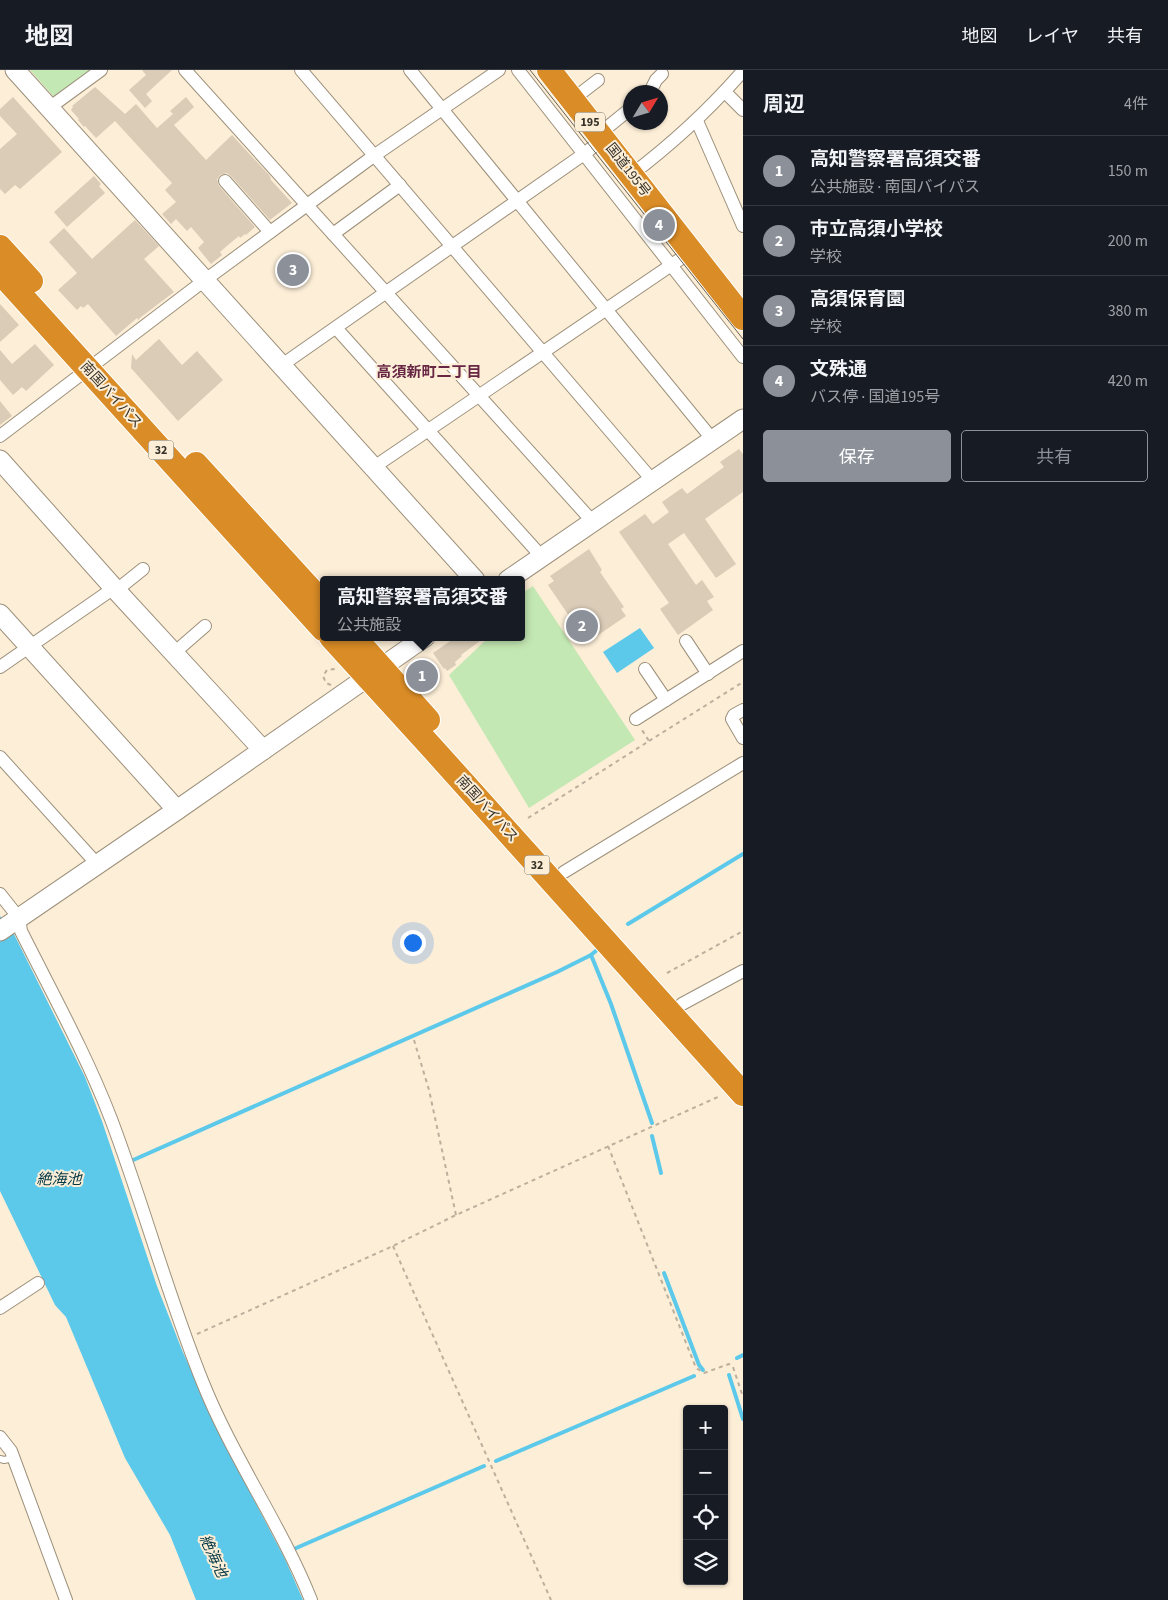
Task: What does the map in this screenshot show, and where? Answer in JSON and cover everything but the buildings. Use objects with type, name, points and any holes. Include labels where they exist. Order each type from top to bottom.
[{"type":"highway","name":"国道195号","points":[[549,70],[743,318]]},
{"type":"highway","name":"南国バイパス","points":[[0,247],[95,365],[320,626]]},
{"type":"highway","name":"南国バイパス","points":[[0,272],[95,365],[320,600]]},
{"type":"highway","name":"南国バイパス","points":[[336,641],[375,673],[564,872],[682,1004],[740,1083]]},
{"type":"highway","name":"南国バイパス","points":[[356,641],[375,673],[434,750],[740,1083]]},
{"type":"street","points":[[15,70],[471,576]]},
{"type":"street","points":[[49,108],[101,70]]},
{"type":"street","points":[[185,70],[593,522]]},
{"type":"street","points":[[301,70],[653,482]]},
{"type":"street","points":[[410,70],[713,440]]},
{"type":"street","points":[[0,436],[270,232],[375,155],[499,70]]},
{"type":"street","points":[[518,70],[743,357]]},
{"type":"street","points":[[727,93],[743,71]]},
{"type":"street","points":[[654,85],[662,74]]},
{"type":"street","points":[[572,100],[598,80]]},
{"type":"street","points":[[630,175],[743,81]]},
{"type":"street","points":[[727,93],[743,110]]},
{"type":"street","points":[[282,365],[584,154],[603,139],[604,130],[623,115]]},
{"type":"street","points":[[697,121],[743,226]]},
{"type":"street","points":[[225,181],[270,232]]},
{"type":"street","points":[[333,234],[400,185]]},
{"type":"street","points":[[374,467],[692,251]]},
{"type":"street","points":[[336,328],[542,557]]},
{"type":"street","points":[[514,576],[743,420]]},
{"type":"street","points":[[0,460],[114,588],[263,750]]},
{"type":"street","points":[[0,667],[114,588],[123,585],[143,568]]},
{"type":"street","points":[[0,614],[177,810]]},
{"type":"street","points":[[174,653],[204,626]]},
{"type":"street","points":[[10,924],[375,673],[419,641]]},
{"type":"street","points":[[686,641],[708,674]]},
{"type":"street","points":[[636,719],[743,651]]},
{"type":"street","points":[[645,669],[666,700]]},
{"type":"street","points":[[743,710],[734,715],[732,720],[743,738]]},
{"type":"street","points":[[0,757],[96,864]]},
{"type":"street","points":[[564,872],[743,763]]},
{"type":"street","points":[[0,894],[10,924],[21,931],[86,1059],[128,1167],[185,1339],[218,1418],[283,1539],[311,1600]]},
{"type":"street","points":[[682,1004],[743,971]]},
{"type":"street","points":[[0,1308],[38,1283]]},
{"type":"street","points":[[0,1436],[14,1458],[66,1600]]},
{"type":"lane","points":[[0,1459],[14,1458]]},
{"type":"path","points":[[333,685],[326,682],[323,676],[324,673],[334,669],[339,674]]},
{"type":"path","points":[[528,818],[743,682]]},
{"type":"path","points":[[636,719],[649,742]]},
{"type":"path","points":[[667,972],[743,931]]},
{"type":"path","points":[[414,1040],[429,1090],[456,1215]]},
{"type":"path","points":[[185,1339],[714,1099],[740,1083]]},
{"type":"path","points":[[608,1146],[696,1368],[704,1373],[729,1364],[733,1367],[743,1397]]},
{"type":"path","points":[[393,1246],[552,1600]]},
{"type":"green space","points":[[30,70],[90,70],[54,97]]},
{"type":"green space","points":[[533,586],[635,740],[529,808],[449,675],[485,641],[525,641],[525,591]]},
{"type":"water","points":[[640,628],[654,648],[617,673],[603,652]]},
{"type":"water","name":"絶海池","points":[[0,916],[14,934],[85,1077],[102,1121],[157,1286],[182,1350],[222,1439],[285,1559],[303,1600],[196,1600],[170,1535],[125,1458],[66,1317],[55,1305],[0,1191]]},
{"type":"waterway","points":[[628,924],[743,854]]},
{"type":"waterway","points":[[131,1161],[557,972],[597,950]]},
{"type":"waterway","points":[[591,955],[611,1004],[652,1123]]},
{"type":"waterway","points":[[652,1136],[661,1173]]},
{"type":"waterway","points":[[664,1273],[699,1365],[703,1370]]},
{"type":"waterway","points":[[737,1358],[743,1355]]},
{"type":"waterway","points":[[729,1375],[743,1419]]},
{"type":"waterway","points":[[496,1461],[694,1376]]},
{"type":"waterway","points":[[294,1549],[484,1466]]},
{"type":"tram line","points":[[530,70],[743,339]]},
{"type":"place","name":"文殊通","points":[[659,225]]},
{"type":"place","name":"高須保育園","points":[[293,270]]},
{"type":"place","name":"市立高須小学校","points":[[582,626]]},
{"type":"place","name":"高知警察署高須交番","points":[[422,676]]},
{"type":"district","name":"高須新町二丁目","points":[[429,372]]}]
